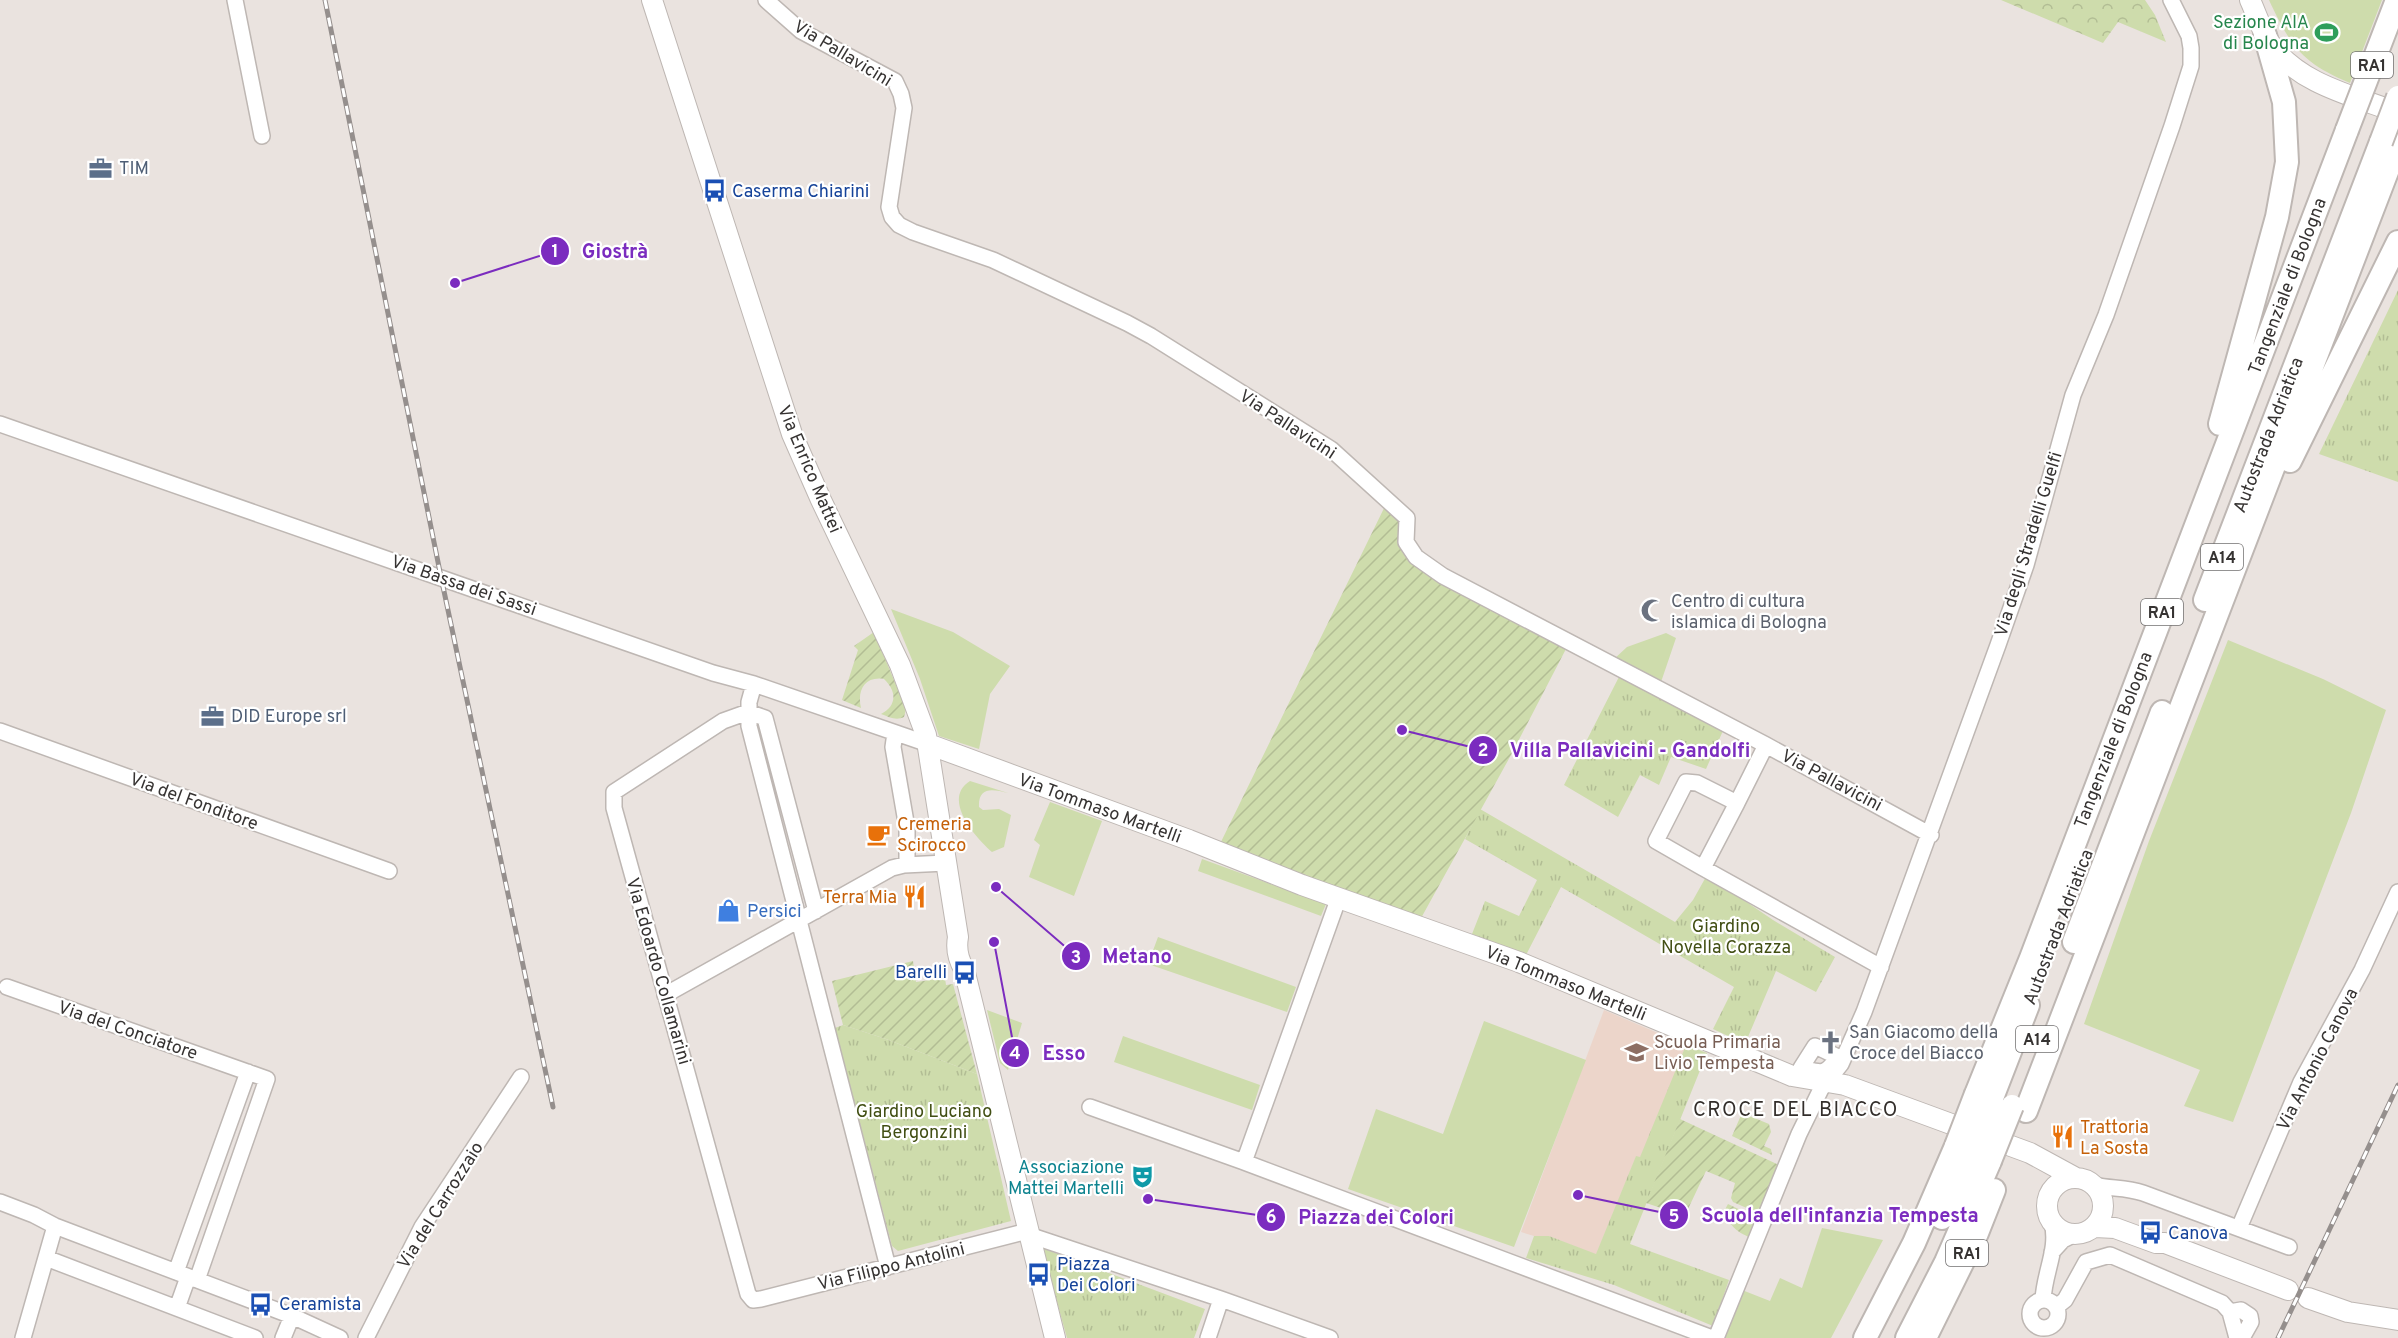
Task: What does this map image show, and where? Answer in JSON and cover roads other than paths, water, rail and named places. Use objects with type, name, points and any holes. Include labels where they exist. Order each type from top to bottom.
[{"type":"highway","name":"Tangenziale di Bologna","points":[[1865,1338],[1914,1243],[1980,1156],[2248,532],[2377,140],[2397,0]]},
{"type":"highway","points":[[2180,565],[2184,535],[2222,416],[2285,182],[2287,122],[2265,35]]},
{"type":"highway","name":"Autostrada Adriatica","points":[[2377,140],[2398,40]]},
{"type":"highway","name":"Autostrada Adriatica","points":[[1907,1338],[1946,1262],[1980,1156],[2377,140],[2398,97]]},
{"type":"highway","name":"Tangenziale di Bologna","points":[[2001,1103],[2031,957],[2180,565],[2377,140]]},
{"type":"highway","points":[[2248,532],[2267,508],[2398,242]]},
{"type":"highway","name":"Tangenziale di Bologna","points":[[1925,1338],[1977,1233],[1980,1156]]},
{"type":"highway","name":"Autostrada Adriatica","points":[[1883,1338],[1980,1156]]},
{"type":"main road","name":"Via Enrico Mattei","points":[[652,0],[792,434],[900,665],[928,744],[960,962],[964,969],[1055,1338]]},
{"type":"main road","points":[[2250,0],[2265,35],[2278,54],[2302,74],[2398,113]]},
{"type":"main road","name":"Via Tommaso Martelli","points":[[928,744],[1519,962],[1792,1076],[1845,1085],[2030,1153],[2076,1178]]},
{"type":"main road","points":[[2040,1159],[2048,1174],[2048,1212],[2052,1223],[2060,1230],[2075,1234],[2095,1227],[2115,1228],[2156,1243],[2165,1243],[2288,1290]]},
{"type":"main road","points":[[2048,1194],[2059,1182],[2076,1178],[2088,1180],[2121,1221],[2159,1237],[2165,1243]]},
{"type":"main road","points":[[2095,1227],[2102,1216],[2100,1197]]},
{"type":"main road","points":[[2308,1298],[2348,1312],[2398,1320]]},
{"type":"street","points":[[235,0],[262,136]]},
{"type":"street","name":"Via Pallavicini","points":[[765,0],[801,31],[895,81],[902,94],[904,108],[889,207],[892,217],[899,225],[993,260],[1151,336],[1331,449],[1407,518],[1406,542],[1416,557],[1443,576],[1766,745],[1930,835]]},
{"type":"street","name":"Via degli Stradelli Guelfi","points":[[1714,1338],[1791,1151],[1826,1082],[1841,1064],[1881,967],[2026,565],[2073,395],[2106,315],[2191,66],[2192,48],[2189,36],[2171,0]]},
{"type":"street","name":"Via Bassa dei Sassi","points":[[0,424],[713,673],[754,684],[928,744]]},
{"type":"street","points":[[754,684],[748,712],[749,726],[888,1267]]},
{"type":"street","points":[[748,712],[765,718],[816,911]]},
{"type":"street","name":"Via Edoardo Collamarini","points":[[748,712],[706,731],[614,792],[614,808],[746,1289],[753,1300]]},
{"type":"street","name":"Via del Fonditore","points":[[0,731],[389,871]]},
{"type":"street","points":[[895,733],[893,747],[907,828],[908,865]]},
{"type":"street","points":[[1704,868],[1766,745]]},
{"type":"street","points":[[1737,803],[1697,783],[1686,782],[1656,841],[1881,967]]},
{"type":"street","points":[[665,995],[892,868],[946,863]]},
{"type":"street","name":"Via Antonio Canova","points":[[2239,1228],[2301,1082],[2362,970],[2398,892]]},
{"type":"street","points":[[1244,1162],[1339,897]]},
{"type":"street","name":"Via del Conciatore","points":[[7,987],[248,1072]]},
{"type":"street","points":[[177,1308],[210,1179],[248,1072],[267,1079],[230,1186],[187,1276]]},
{"type":"street","name":"Via del Carrozzaio","points":[[366,1338],[422,1227],[521,1077]]},
{"type":"street","points":[[1090,1107],[1244,1162],[1714,1338]]},
{"type":"street","points":[[210,1179],[230,1186]]},
{"type":"street","points":[[2100,1197],[2116,1191],[2132,1189],[2289,1247]]},
{"type":"street","points":[[0,1202],[56,1226],[292,1316],[340,1338]]},
{"type":"street","points":[[2052,1223],[2055,1238],[2044,1279],[2050,1304],[2058,1313],[2056,1321],[2045,1333],[2036,1325],[2030,1313],[2034,1304],[2050,1304],[2065,1300],[2086,1262],[2108,1255],[2217,1300],[2230,1312],[2237,1338]]},
{"type":"street","points":[[23,1338],[56,1226]]},
{"type":"street","points":[[1028,1233],[1330,1338]]},
{"type":"street","name":"Via Filippo Antolini","points":[[753,1300],[1028,1233]]},
{"type":"street","points":[[2052,1252],[2059,1243],[2075,1234]]},
{"type":"street","points":[[46,1258],[255,1338]]},
{"type":"street","points":[[1208,1338],[1221,1299]]},
{"type":"street","points":[[2230,1312],[2241,1310],[2250,1316],[2251,1322],[2242,1338]]},
{"type":"street","points":[[283,1338],[292,1316]]},
{"type":"railway","points":[[325,0],[441,577],[553,1107]]},
{"type":"railway","points":[[2278,1338],[2398,1085]]},
{"type":"place","name":"Sezione AIA di Bologna","points":[[2327,32]]},
{"type":"place","name":"TIM","points":[[101,168]]},
{"type":"place","name":"Caserma Chiarini","points":[[714,191]]},
{"type":"place","name":"Giostrà","points":[[455,283]]},
{"type":"place","name":"Centro di cultura islamica di Bologna","points":[[1653,611]]},
{"type":"place","name":"DID Europe srl","points":[[213,716]]},
{"type":"place","name":"Villa Pallavicini - Gandolfi","points":[[1402,730]]},
{"type":"place","name":"Cremeria Scirocco","points":[[879,834]]},
{"type":"place","name":"Metano","points":[[996,887]]},
{"type":"place","name":"Terra Mia","points":[[915,897]]},
{"type":"place","name":"Persici","points":[[729,911]]},
{"type":"place","name":"Esso","points":[[994,942]]},
{"type":"place","name":"Barelli","points":[[965,972]]},
{"type":"place","name":"San Giacomo della Croce del Biacco","points":[[1831,1042]]},
{"type":"place","name":"Scuola Primaria Livio Tempesta","points":[[1636,1052]]},
{"type":"place","name":"Trattoria La Sosta","points":[[2062,1137]]},
{"type":"place","name":"Associazione Mattei Martelli","points":[[1142,1177]]},
{"type":"place","name":"Scuola dell'infanzia Tempesta","points":[[1578,1195]]},
{"type":"place","name":"Piazza dei Colori","points":[[1148,1199]]},
{"type":"place","name":"Canova","points":[[2150,1233]]},
{"type":"place","name":"Piazza Dei Colori","points":[[1039,1274]]},
{"type":"place","name":"Ceramista","points":[[261,1304]]},
{"type":"district","name":"CROCE DEL BIACCO","points":[[1796,1109]]},
{"type":"park label","name":"Giardino Novella Corazza","points":[[1726,936]]},
{"type":"park label","name":"Giardino Luciano Bergonzini","points":[[924,1121]]}]
